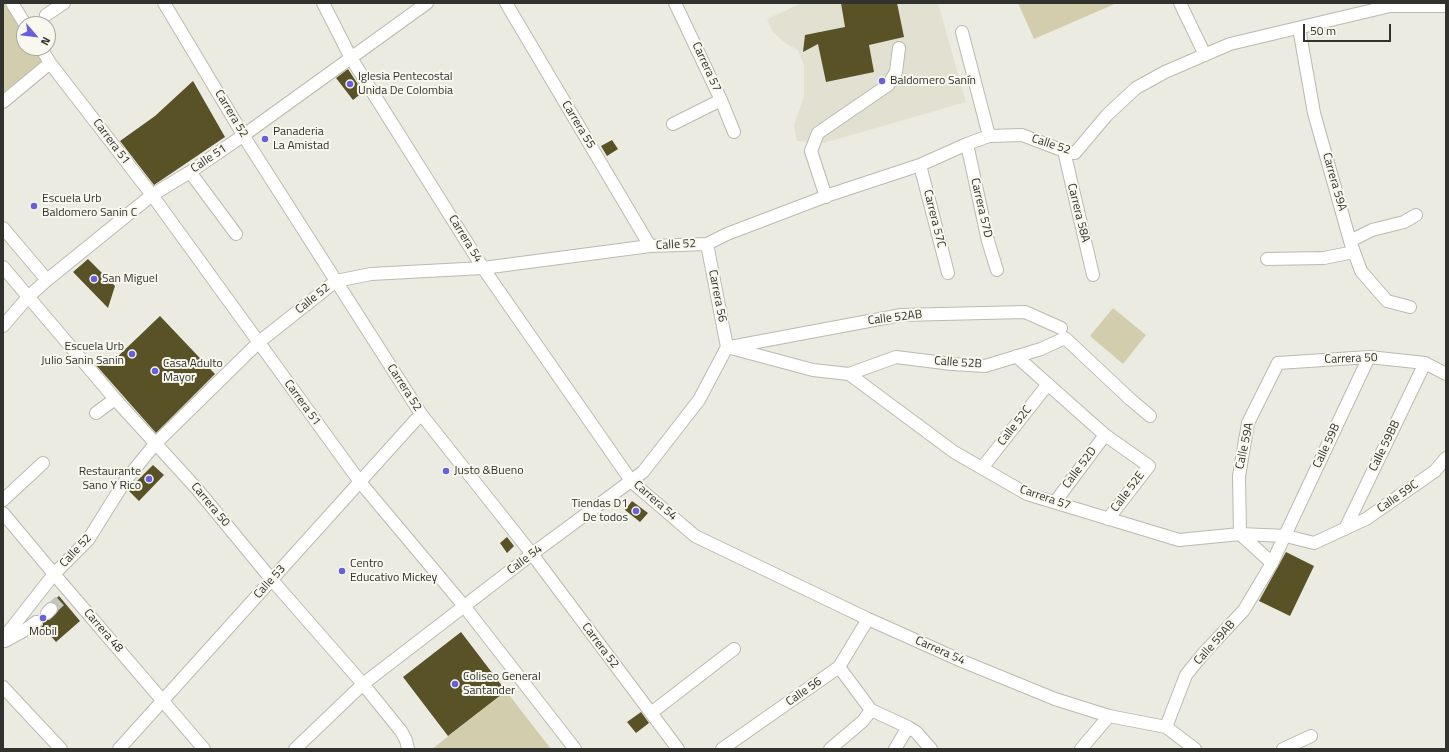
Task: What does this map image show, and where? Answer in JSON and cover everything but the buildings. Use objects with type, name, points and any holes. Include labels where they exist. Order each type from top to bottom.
[{"type":"street","points":[[12,3],[20,16]]},
{"type":"street","points":[[46,15],[64,3]]},
{"type":"street","name":"Carrera 52","points":[[164,3],[244,135],[421,414],[532,554],[678,749]]},
{"type":"street","name":"Carrera 54","points":[[323,3],[351,58],[483,268],[632,482],[695,536],[868,619],[962,661],[1055,699],[1110,716],[1166,727],[1195,749]]},
{"type":"street","name":"Calle 51","points":[[3,326],[28,297],[47,280],[152,195],[190,172],[244,135],[427,3]]},
{"type":"street","name":"Carrera 55","points":[[506,3],[650,246]]},
{"type":"street","name":"Carrera 57","points":[[675,3],[721,100],[734,132]]},
{"type":"street","points":[[1180,3],[1205,55]]},
{"type":"street","name":"Calle 52","points":[[3,641],[54,574],[88,540],[125,481],[155,444],[259,342],[336,280],[371,274],[483,268],[650,246],[707,244],[727,234],[826,197],[920,166],[967,144],[989,136],[1022,135],[1064,151],[1075,153],[1107,115],[1136,88],[1165,72],[1230,44],[1390,6],[1441,5]]},
{"type":"street","name":"Carrera 59A","points":[[1299,28],[1314,113],[1352,246],[1362,271],[1387,301],[1410,308]]},
{"type":"street","points":[[962,32],[989,136]]},
{"type":"street","points":[[826,197],[811,151],[818,132],[888,85],[896,72],[899,48]]},
{"type":"street","name":"Carrera 51","points":[[46,56],[152,195],[360,482],[464,606],[575,749]]},
{"type":"street","points":[[3,102],[50,63]]},
{"type":"street","points":[[673,124],[721,100]]},
{"type":"street","name":"Carrera 57D","points":[[967,144],[988,241],[997,270]]},
{"type":"street","name":"Carrera 58A","points":[[1064,151],[1093,274]]},
{"type":"street","name":"Carrera 57C","points":[[920,166],[948,273]]},
{"type":"street","points":[[190,172],[236,234]]},
{"type":"street","points":[[1267,259],[1324,258],[1352,246],[1372,230],[1404,222],[1416,215]]},
{"type":"street","points":[[3,228],[47,280]]},
{"type":"street","name":"Carrera 56","points":[[707,244],[727,347]]},
{"type":"street","name":"Carrera 50","points":[[3,267],[115,399],[197,489],[272,580],[363,684],[401,731],[406,740],[408,749]]},
{"type":"street","name":"Calle 52AB","points":[[727,347],[901,315],[1025,312],[1063,333],[1130,399],[1150,416]]},
{"type":"street","name":"Calle 52B","points":[[849,374],[896,357],[952,364],[985,366],[1041,350],[1063,333]]},
{"type":"street","points":[[727,347],[813,370],[849,374]]},
{"type":"street","name":"Calle 54","points":[[295,749],[363,684],[532,554],[632,482],[643,472],[699,400],[727,347]]},
{"type":"street","points":[[1016,356],[1105,435]]},
{"type":"street","name":"Carrera 50","points":[[1278,363],[1368,357],[1425,363],[1446,374]]},
{"type":"street","name":"Calle 59B","points":[[1286,536],[1368,357]]},
{"type":"street","name":"Calle 59A","points":[[1240,534],[1239,476],[1248,423],[1278,363]]},
{"type":"street","name":"Calle 59BB","points":[[1345,528],[1425,363]]},
{"type":"street","name":"Carrera 57","points":[[849,374],[954,452],[1027,494],[1179,540],[1240,534],[1286,536],[1314,543],[1345,528]]},
{"type":"street","name":"Calle 52C","points":[[982,468],[1048,384]]},
{"type":"street","points":[[96,413],[115,399]]},
{"type":"street","name":"Calle 53","points":[[119,749],[421,414]]},
{"type":"street","name":"Calle 52E","points":[[1105,435],[1149,466],[1108,519]]},
{"type":"street","name":"Calle 52D","points":[[1055,502],[1105,435]]},
{"type":"street","name":"Calle 59C","points":[[1345,528],[1366,519],[1435,472],[1446,458]]},
{"type":"street","points":[[3,500],[43,463]]},
{"type":"street","name":"Carrera 48","points":[[3,513],[204,749]]},
{"type":"street","points":[[1240,534],[1272,563]]},
{"type":"street","name":"Calle 59AB","points":[[1166,727],[1186,676],[1203,654],[1244,610],[1286,536]]},
{"type":"street","points":[[62,599],[64,594],[64,586]]},
{"type":"street","name":"Calle 56","points":[[722,749],[839,667],[868,619]]},
{"type":"street","points":[[3,641],[36,622]]},
{"type":"street","points":[[651,713],[734,649]]},
{"type":"street","points":[[839,667],[871,710],[916,732],[931,749]]},
{"type":"street","points":[[3,687],[61,749]]},
{"type":"street","points":[[830,749],[863,721],[871,710]]},
{"type":"street","points":[[1081,749],[1110,716]]},
{"type":"street","points":[[895,749],[908,727]]},
{"type":"street","points":[[1283,749],[1311,736]]},
{"type":"shaded area","points":[[3,3],[15,3],[21,16],[16,16],[16,56],[46,56],[50,63],[3,102]]},
{"type":"shaded area","name":"Baldomero Sanín","points":[[802,3],[938,3],[966,102],[824,143],[797,141],[794,125],[804,96],[804,66],[798,50],[785,43],[773,32],[767,19]]},
{"type":"shaded area","points":[[1018,3],[1117,3],[1034,39]]},
{"type":"shaded area","points":[[1113,308],[1146,335],[1123,364],[1090,336]]},
{"type":"shaded area","points":[[506,691],[551,749],[432,749]]},
{"type":"tunnel","points":[[51,609],[62,599]]},
{"type":"place","name":"Baldomero Sanín","points":[[882,81]]},
{"type":"place","name":"Iglesia Pentecostal Unida De Colombia","points":[[350,84]]},
{"type":"place","name":"Panaderia La Amistad","points":[[265,139]]},
{"type":"place","name":"Escuela Urb Baldomero Sanin C","points":[[34,206]]},
{"type":"place","name":"San Miguel","points":[[94,279]]},
{"type":"place","name":"Escuela Urb Julio Sanin Sanin","points":[[132,354]]},
{"type":"place","name":"Casa Adulto Mayor","points":[[155,371]]},
{"type":"place","name":"Justo &Bueno","points":[[446,471]]},
{"type":"place","name":"Restaurante Sano Y Rico","points":[[149,479]]},
{"type":"place","name":"Tiendas D1 De todos","points":[[636,511]]},
{"type":"place","name":"Centro Educativo Mickey","points":[[342,571]]},
{"type":"place","name":"Mobil","points":[[43,618]]},
{"type":"place","name":"Coliseo General Santander","points":[[455,684]]}]
